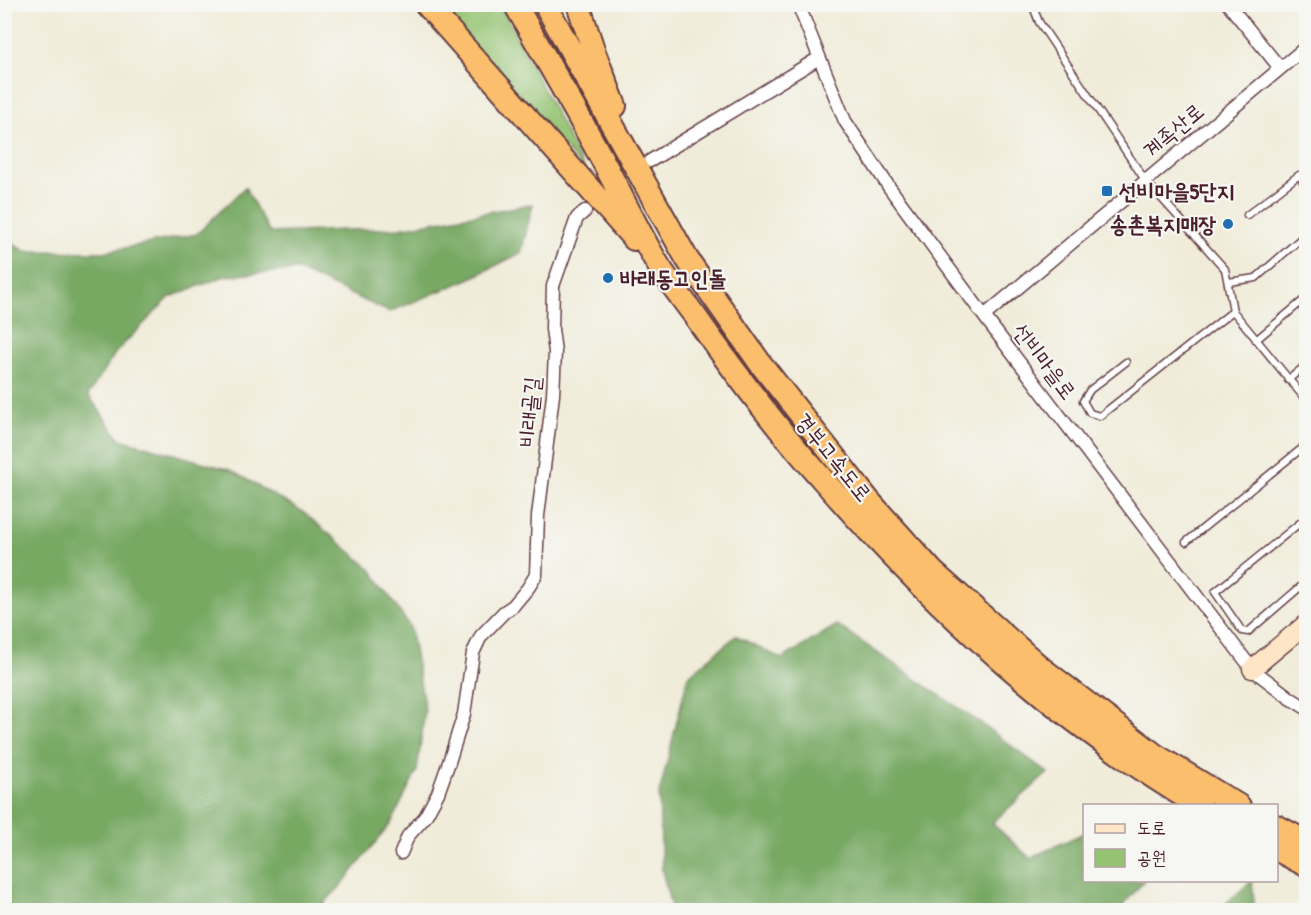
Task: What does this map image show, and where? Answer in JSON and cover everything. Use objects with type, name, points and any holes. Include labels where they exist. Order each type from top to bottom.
[{"type":"highway","points":[[426,4],[661,269]]},
{"type":"highway","name":"경부고속도로","points":[[515,4],[661,269],[757,401],[868,533],[994,655],[1081,727],[1148,775],[1197,804]]},
{"type":"highway","name":"경부고속도로","points":[[545,4],[687,259],[759,363],[870,502],[933,572],[1033,661],[1155,755],[1236,804]]},
{"type":"highway","points":[[578,4],[595,55],[638,161],[687,259]]},
{"type":"highway","points":[[1278,827],[1306,842]]},
{"type":"highway","points":[[1278,850],[1306,865]]},
{"type":"main road","points":[[1252,669],[1306,624]]},
{"type":"street","name":"선비마을로","points":[[798,4],[845,121],[920,231],[1252,669],[1306,708]]},
{"type":"street","points":[[1228,4],[1280,68]]},
{"type":"street","name":"계족산로","points":[[984,316],[1306,47]]},
{"type":"street","points":[[650,161],[819,58]]},
{"type":"street","name":"비래골길","points":[[401,853],[408,836],[425,817],[438,793],[464,714],[473,653],[481,636],[513,606],[536,575],[538,516],[553,395],[555,352],[552,329],[553,286],[576,218],[585,211]]},
{"type":"lane","points":[[1032,4],[1039,22],[1145,180],[1225,269],[1233,311],[1306,400]]},
{"type":"lane","points":[[1247,215],[1299,176],[1306,186]]},
{"type":"lane","points":[[1228,282],[1256,278],[1306,234]]},
{"type":"lane","points":[[1256,340],[1306,298]]},
{"type":"lane","points":[[1126,362],[1090,390],[1083,401],[1090,413],[1101,416],[1233,311]]},
{"type":"lane","points":[[1288,380],[1306,365]]},
{"type":"lane","points":[[1186,542],[1306,445]]},
{"type":"lane","points":[[1306,518],[1215,592],[1242,631],[1248,632],[1306,582]]},
{"type":"green space","points":[[436,5],[500,5],[586,172]]},
{"type":"green space","points":[[245,187],[270,233],[400,228],[533,204],[521,253],[469,279],[389,312],[298,270],[225,276],[170,297],[116,352],[88,395],[120,439],[230,470],[303,512],[371,569],[410,627],[425,710],[417,771],[391,823],[340,887],[317,910],[5,910],[5,238],[25,251],[103,252],[197,234]]},
{"type":"green space","points":[[837,625],[979,722],[1048,773],[992,823],[1030,858],[1083,833],[1083,882],[1143,882],[1119,910],[672,910],[662,871],[659,795],[688,676],[736,636],[782,659]]},
{"type":"green space","points":[[1251,882],[1252,882],[1255,910],[1218,910]]},
{"type":"tunnel","points":[[585,211],[642,167]]},
{"type":"place","name":"선비마을5단지","points":[[1107,191]]},
{"type":"place","name":"송촌복지매장","points":[[1228,224]]},
{"type":"place","name":"바래동고인돌","points":[[608,278]]}]
